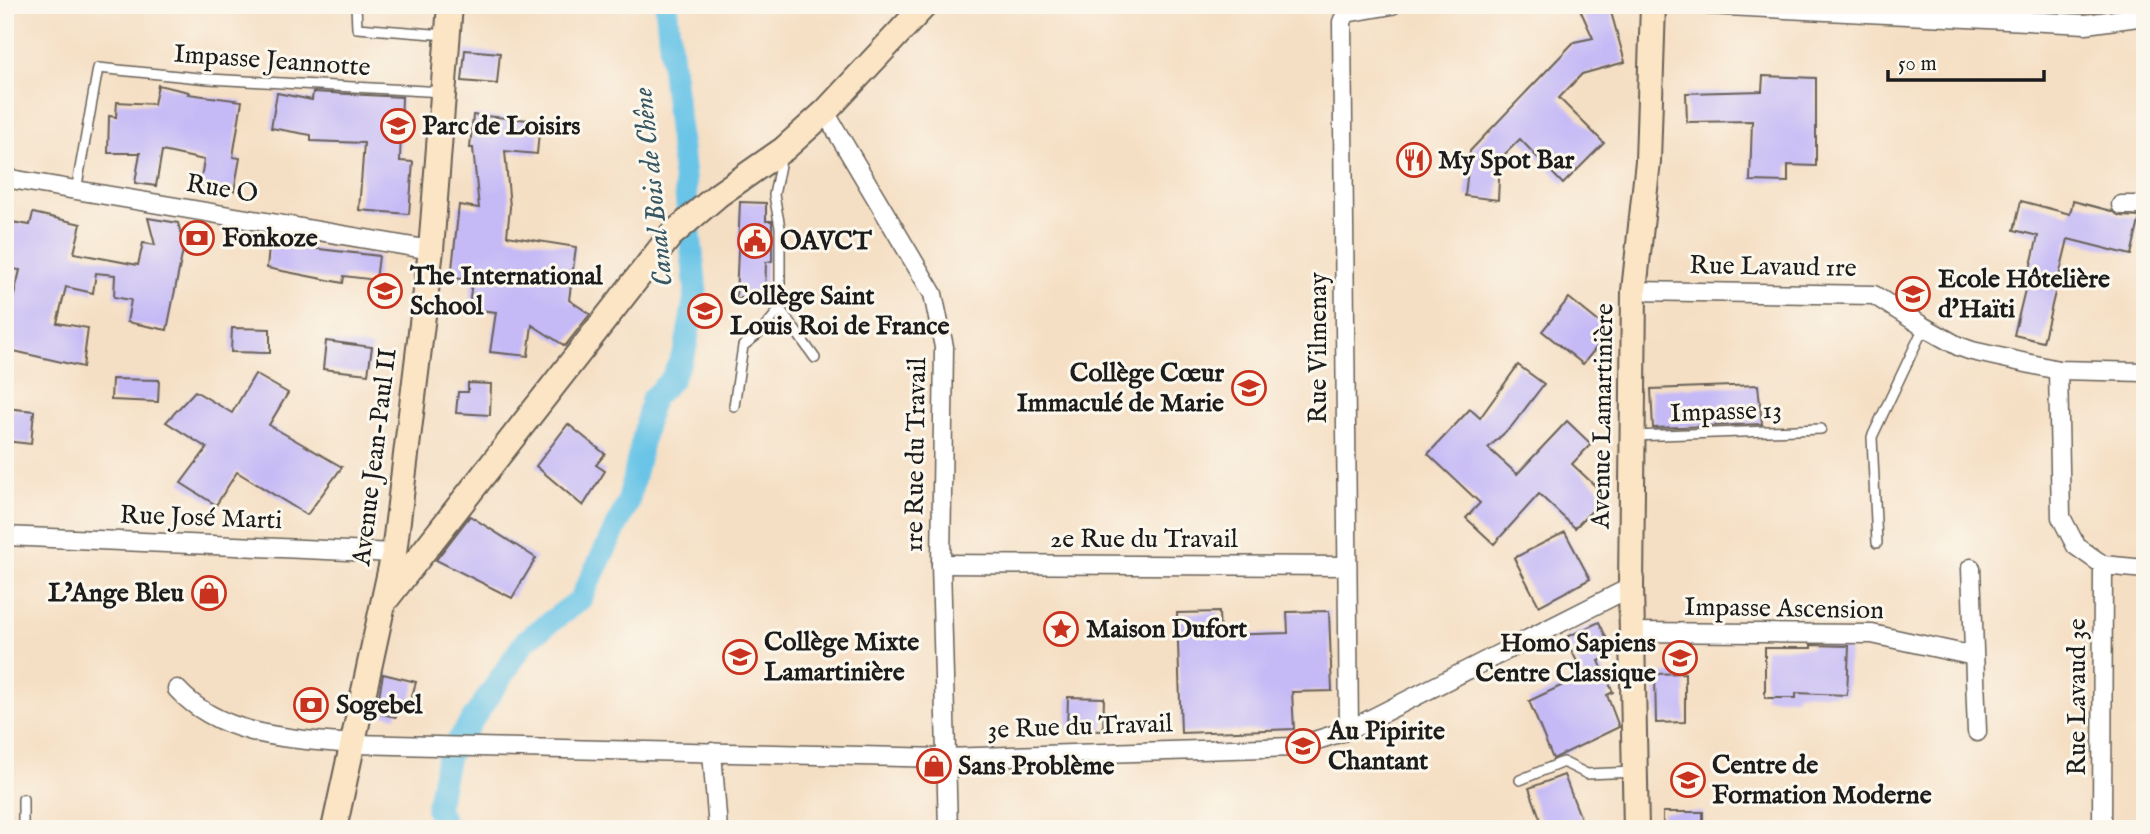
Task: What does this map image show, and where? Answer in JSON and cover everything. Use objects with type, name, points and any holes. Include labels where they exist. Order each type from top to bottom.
[{"type":"street","name":"Avenue Jean-Paul II","points":[[334,829],[386,600],[394,553],[431,250],[450,5]]},
{"type":"street","points":[[386,600],[671,235],[718,195],[784,149],[825,111],[925,5]]},
{"type":"street","name":"Rue Vilmenay","points":[[1349,730],[1342,22],[1346,13],[1392,5]]},
{"type":"street","name":"Avenue Lamartinière","points":[[1636,829],[1630,587],[1634,291],[1648,161],[1653,5]]},
{"type":"street","points":[[1707,5],[2086,24],[2145,16]]},
{"type":"street","name":"1re Rue du Travail","points":[[825,111],[933,294],[944,346],[941,564],[944,758],[948,829]]},
{"type":"street","name":"Rue O","points":[[5,178],[431,250]]},
{"type":"street","points":[[2121,205],[2145,205]]},
{"type":"street","name":"Rue Lavaud 1re","points":[[1634,291],[1874,295],[1958,346],[2058,370],[2145,372]]},
{"type":"street","points":[[2058,370],[2061,517],[2076,545],[2103,565],[2145,569]]},
{"type":"street","name":"Rue José Marti","points":[[5,536],[394,553]]},
{"type":"street","points":[[394,553],[423,553]]},
{"type":"street","name":"2e Rue du Travail","points":[[941,564],[1346,566]]},
{"type":"street","name":"Rue Lavaud 3e","points":[[2102,829],[2103,565]]},
{"type":"street","points":[[1971,568],[1977,732]]},
{"type":"street","name":"3e Rue du Travail","points":[[177,688],[191,704],[208,715],[252,731],[354,744],[944,758],[1295,747],[1349,730],[1630,587]]},
{"type":"street","name":"Impasse Ascension","points":[[1632,632],[1872,634],[1974,656]]},
{"type":"street","points":[[712,752],[718,829]]},
{"type":"lane","points":[[356,5],[357,28],[448,35]]},
{"type":"lane","name":"Impasse Jeannotte","points":[[76,191],[97,68],[209,79],[444,92]]},
{"type":"lane","points":[[784,149],[774,195],[780,227],[780,309],[815,358]]},
{"type":"lane","points":[[734,406],[743,346],[761,332],[780,309]]},
{"type":"lane","points":[[1877,543],[1872,437],[1924,327]]},
{"type":"lane","name":"Impasse 13","points":[[1632,436],[1821,429]]},
{"type":"lane","points":[[1520,780],[1563,762],[1587,774],[1635,772]]},
{"type":"lane","points":[[23,799],[23,829]]},
{"type":"building","points":[[1578,5],[1609,5],[1625,62],[1582,74],[1559,98],[1604,143],[1563,184],[1520,139],[1500,159],[1498,200],[1465,196],[1470,151],[1574,42],[1593,38]]},
{"type":"building","points":[[465,50],[500,53],[497,84],[462,81]]},
{"type":"building","points":[[1763,76],[1816,78],[1816,166],[1788,165],[1788,182],[1750,181],[1752,121],[1687,122],[1686,93],[1762,91]]},
{"type":"building","points":[[158,85],[189,92],[188,94],[242,101],[233,157],[240,158],[234,191],[200,184],[204,160],[162,151],[156,186],[135,183],[140,153],[108,153],[109,116],[116,117],[117,102],[154,104]]},
{"type":"building","points":[[313,92],[402,97],[400,161],[413,162],[409,214],[359,210],[364,143],[311,141],[311,135],[271,128],[277,93],[312,100]]},
{"type":"building","points":[[473,115],[540,121],[537,154],[505,151],[510,207],[507,236],[576,247],[569,300],[590,314],[565,346],[532,325],[528,356],[490,352],[496,312],[469,309],[472,280],[451,278],[459,205],[479,208],[473,148],[470,148]]},
{"type":"building","points":[[2021,201],[2070,214],[2073,201],[2120,216],[2140,217],[2131,255],[2068,239],[2043,342],[2014,335],[2038,236],[2014,230]]},
{"type":"building","name":"OAVCT","points":[[740,202],[766,203],[766,221],[772,221],[772,261],[766,262],[765,298],[736,298]]},
{"type":"building","points":[[33,213],[81,224],[74,253],[138,265],[143,243],[155,245],[148,218],[178,223],[184,245],[167,330],[127,322],[131,300],[114,297],[115,275],[96,273],[93,293],[66,287],[57,323],[88,328],[83,367],[5,349],[5,333],[20,270],[5,268],[5,221],[30,225]]},
{"type":"building","points":[[270,237],[293,240],[292,243],[311,245],[311,248],[379,256],[376,280],[344,276],[343,283],[267,268]]},
{"type":"building","points":[[1569,298],[1610,331],[1583,364],[1542,331]]},
{"type":"building","points":[[232,328],[270,329],[270,353],[231,352]]},
{"type":"building","points":[[326,341],[372,347],[368,374],[323,369]]},
{"type":"building","points":[[1518,365],[1544,384],[1511,427],[1488,448],[1517,474],[1567,421],[1591,444],[1572,464],[1606,496],[1575,528],[1539,494],[1494,544],[1466,518],[1480,503],[1428,454],[1470,409],[1480,418]]},
{"type":"building","points":[[255,374],[288,393],[269,425],[342,467],[307,515],[237,472],[216,505],[181,483],[207,448],[166,422],[195,391],[232,413]]},
{"type":"building","points":[[112,379],[159,380],[158,402],[111,400]]},
{"type":"building","points":[[468,383],[491,384],[490,415],[456,413],[458,392],[468,392]]},
{"type":"building","points":[[1758,385],[1762,424],[1653,428],[1651,389]]},
{"type":"building","points":[[5,408],[34,411],[31,444],[5,441]]},
{"type":"building","points":[[568,424],[605,454],[596,465],[605,471],[583,506],[536,466]]},
{"type":"building","points":[[470,516],[536,558],[512,598],[436,560]]},
{"type":"building","points":[[1565,532],[1590,579],[1539,606],[1514,558]]},
{"type":"building","points":[[1329,611],[1332,691],[1292,692],[1294,729],[1181,733],[1177,613],[1219,612],[1220,635],[1288,633],[1287,612]]},
{"type":"building","points":[[1599,622],[1614,654],[1599,661],[1613,692],[1607,695],[1619,727],[1553,759],[1529,701],[1584,675],[1565,638]]},
{"type":"building","points":[[1811,645],[1849,646],[1847,695],[1796,693],[1796,698],[1765,698],[1765,648],[1811,648]]},
{"type":"building","points":[[1685,673],[1685,722],[1656,723],[1655,674]]},
{"type":"building","points":[[383,674],[416,682],[409,706],[399,704],[396,717],[376,713]]},
{"type":"building","points":[[1068,697],[1104,698],[1103,731],[1067,730]]},
{"type":"building","points":[[1564,775],[1585,829],[1544,829],[1529,788]]},
{"type":"building","points":[[1663,812],[1703,812],[1703,829],[1663,829]]},
{"type":"waterway","name":"Canal Bois de Chêne","points":[[447,829],[437,809],[448,756],[526,640],[580,600],[628,503],[652,399],[671,380],[685,351],[696,291],[666,5]]},
{"type":"place","name":"Parc de Loisirs","points":[[398,126]]},
{"type":"place","name":"My Spot Bar","points":[[1414,160]]},
{"type":"place","name":"Fonkoze","points":[[197,238]]},
{"type":"place","name":"OAVCT","points":[[755,241]]},
{"type":"place","name":"The International School","points":[[385,291]]},
{"type":"place","name":"Ecole Hôtelière d'Haïti","points":[[1913,294]]},
{"type":"place","name":"Collège Saint Louis Roi de France","points":[[705,311]]},
{"type":"place","name":"Collège Cœur Immaculé de Marie","points":[[1249,388]]},
{"type":"place","name":"L’Ange Bleu","points":[[209,593]]},
{"type":"place","name":"Maison Dufort","points":[[1061,629]]},
{"type":"place","name":"Collège Mixte Lamartinière","points":[[740,657]]},
{"type":"place","name":"Homo Sapiens Centre Classique","points":[[1680,658]]},
{"type":"place","name":"Sogebel","points":[[311,705]]},
{"type":"place","name":"Au Pipirite Chantant","points":[[1303,746]]},
{"type":"place","name":"Sans Problème","points":[[934,766]]},
{"type":"place","name":"Centre de Formation Moderne","points":[[1688,780]]}]
